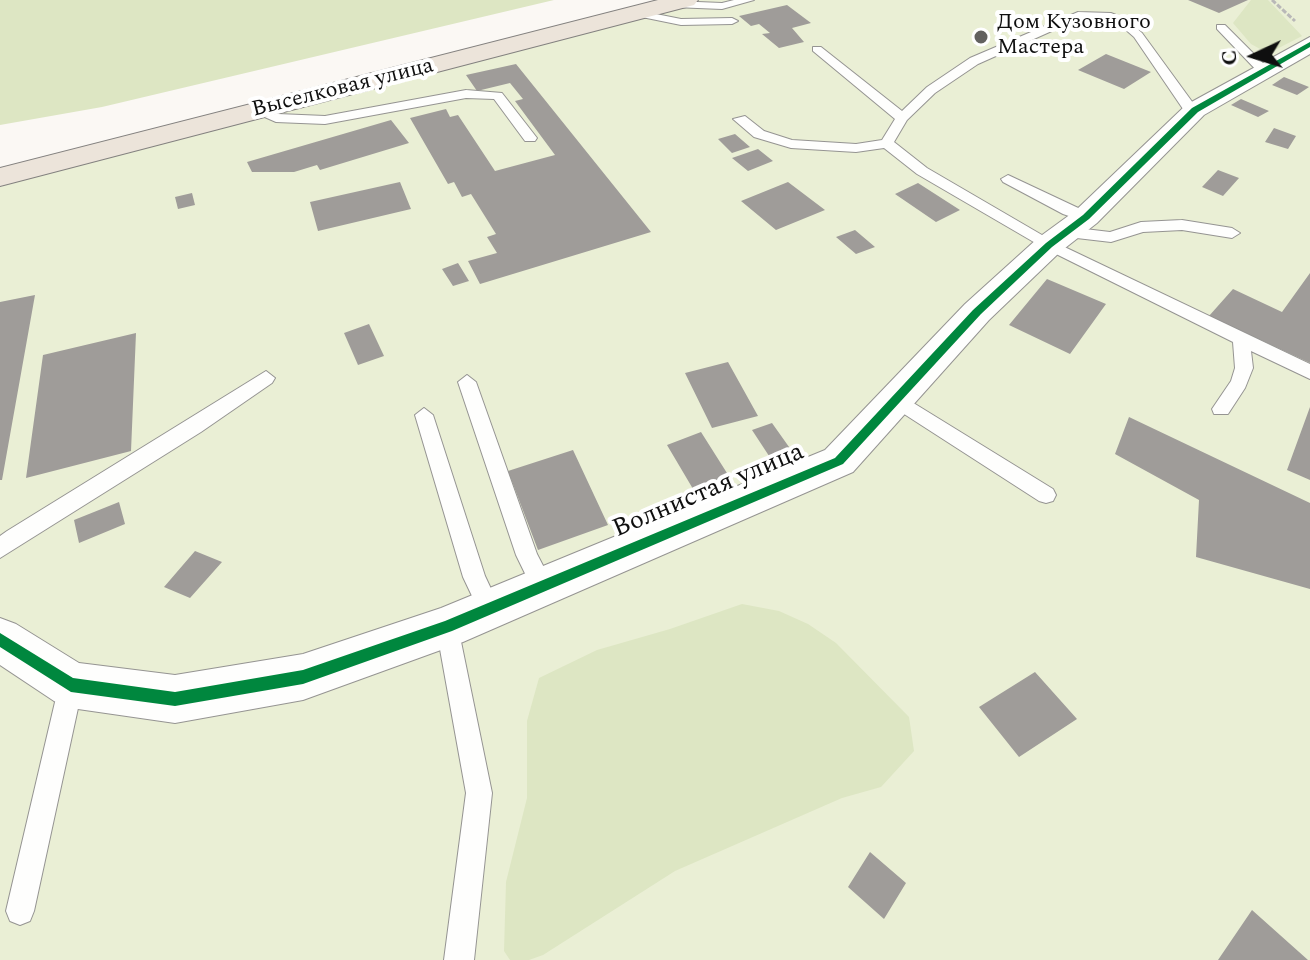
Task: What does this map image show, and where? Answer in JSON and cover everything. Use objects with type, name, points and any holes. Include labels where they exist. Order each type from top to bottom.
[{"type":"main road","name":"Выселковая улица","points":[[0,177],[661,4]]},
{"type":"main road","name":"Выселковая улица","points":[[0,164],[661,4]]},
{"type":"street","name":"Волнистая улица","points":[[0,639],[71,685],[175,699],[303,677],[447,627],[542,585],[751,501],[839,461],[894,398],[977,312],[1068,231],[1195,110],[1310,44]]},
{"type":"lane","points":[[661,4],[722,6],[749,0]]},
{"type":"lane","points":[[661,4],[681,22],[732,21]]},
{"type":"lane","points":[[887,143],[902,118],[931,90],[986,54],[1082,14],[1111,16],[1122,21],[1138,35],[1188,106],[1195,110]]},
{"type":"lane","points":[[1221,27],[1263,70]]},
{"type":"lane","points":[[817,49],[902,118]]},
{"type":"lane","points":[[257,111],[276,118],[325,120],[451,96],[498,96],[530,138]]},
{"type":"lane","points":[[740,119],[759,134],[791,144],[856,148],[887,143],[922,171],[1068,231],[1241,338],[1310,372]]},
{"type":"lane","points":[[1008,179],[1068,211],[1068,231]]},
{"type":"lane","points":[[1068,231],[1111,237],[1141,227],[1182,225],[1206,226],[1232,233]]},
{"type":"lane","points":[[1221,409],[1239,383],[1244,368],[1241,338]]},
{"type":"lane","points":[[0,549],[14,537],[194,427],[266,378]]},
{"type":"lane","points":[[467,382],[527,555],[542,585]]},
{"type":"lane","points":[[894,398],[1046,495]]},
{"type":"lane","points":[[424,415],[474,577],[489,608]]},
{"type":"lane","points":[[447,627],[479,793],[459,960]]},
{"type":"lane","points":[[20,911],[71,685]]},
{"type":"green space","points":[[0,0],[554,0],[102,107],[0,125]]},
{"type":"green space","points":[[666,0],[1310,0],[1310,960],[0,960],[0,187],[237,113]]},
{"type":"green space","points":[[1251,0],[1268,0],[1302,36],[1273,51],[1251,44],[1233,23]]},
{"type":"green space","points":[[742,604],[779,611],[808,624],[836,643],[909,717],[914,751],[881,787],[842,798],[675,871],[543,955],[529,960],[510,960],[504,951],[506,882],[527,798],[527,721],[539,678],[597,650]]},
{"type":"building","points":[[1188,0],[1248,0],[1219,13]]},
{"type":"building","points":[[787,5],[811,23],[792,28],[804,42],[779,48],[762,34],[770,33],[759,24],[751,26],[739,16]]},
{"type":"building","points":[[1106,54],[1151,72],[1124,89],[1078,70]]},
{"type":"building","points":[[516,64],[651,232],[480,284],[468,261],[497,253],[487,237],[496,234],[471,194],[462,197],[454,182],[448,184],[410,118],[446,109],[450,117],[458,115],[495,171],[555,155],[515,101],[523,99],[510,83],[477,91],[466,75]]},
{"type":"building","points":[[1284,77],[1309,87],[1297,95],[1272,85]]},
{"type":"building","points":[[1241,99],[1269,111],[1258,117],[1231,105]]},
{"type":"building","points":[[391,120],[409,143],[320,170],[317,165],[294,172],[252,172],[247,162]]},
{"type":"building","points":[[1274,128],[1296,136],[1288,149],[1265,142]]},
{"type":"building","points":[[735,134],[750,147],[732,153],[718,139]]},
{"type":"building","points":[[758,149],[773,161],[748,171],[732,158]]},
{"type":"building","points":[[1218,170],[1239,178],[1223,196],[1202,187]]},
{"type":"building","points":[[400,182],[411,209],[318,231],[310,202]]},
{"type":"building","points":[[788,182],[825,210],[776,230],[741,201]]},
{"type":"building","points":[[918,183],[960,210],[936,222],[895,194]]},
{"type":"building","points":[[192,193],[195,205],[178,209],[175,197]]},
{"type":"building","points":[[855,230],[875,247],[856,254],[836,237]]},
{"type":"building","points":[[458,263],[469,281],[453,286],[442,269]]},
{"type":"building","points":[[1310,273],[1310,363],[1209,316],[1233,289],[1282,312]]},
{"type":"building","points":[[1047,279],[1106,304],[1070,354],[1009,325]]},
{"type":"building","points":[[35,295],[2,480],[0,480],[0,302]]},
{"type":"building","points":[[369,324],[384,356],[358,365],[344,333]]},
{"type":"building","points":[[136,333],[131,451],[26,478],[43,355]]},
{"type":"building","points":[[728,362],[758,416],[712,428],[685,373]]},
{"type":"building","points":[[1310,407],[1310,480],[1287,470]]},
{"type":"building","points":[[1129,417],[1310,503],[1310,589],[1196,557],[1199,500],[1115,454]]},
{"type":"building","points":[[772,423],[794,454],[773,462],[752,430]]},
{"type":"building","points":[[701,432],[732,481],[696,494],[667,445]]},
{"type":"building","points":[[573,450],[608,525],[538,550],[508,471]]},
{"type":"building","points":[[119,502],[125,524],[79,543],[74,520]]},
{"type":"building","points":[[195,551],[222,562],[190,598],[164,587]]},
{"type":"building","points":[[1035,672],[1077,719],[1019,757],[979,707]]},
{"type":"building","points":[[870,852],[906,883],[884,919],[848,887]]},
{"type":"building","points":[[1252,910],[1308,960],[1218,960]]},
{"type":"cycle path","points":[[0,639],[71,685],[175,699],[303,677],[447,627],[839,461],[977,312],[1049,245],[1086,217],[1195,110],[1310,44]]},
{"type":"place","name":"Дом Кузовного Мастера","points":[[981,37]]}]
